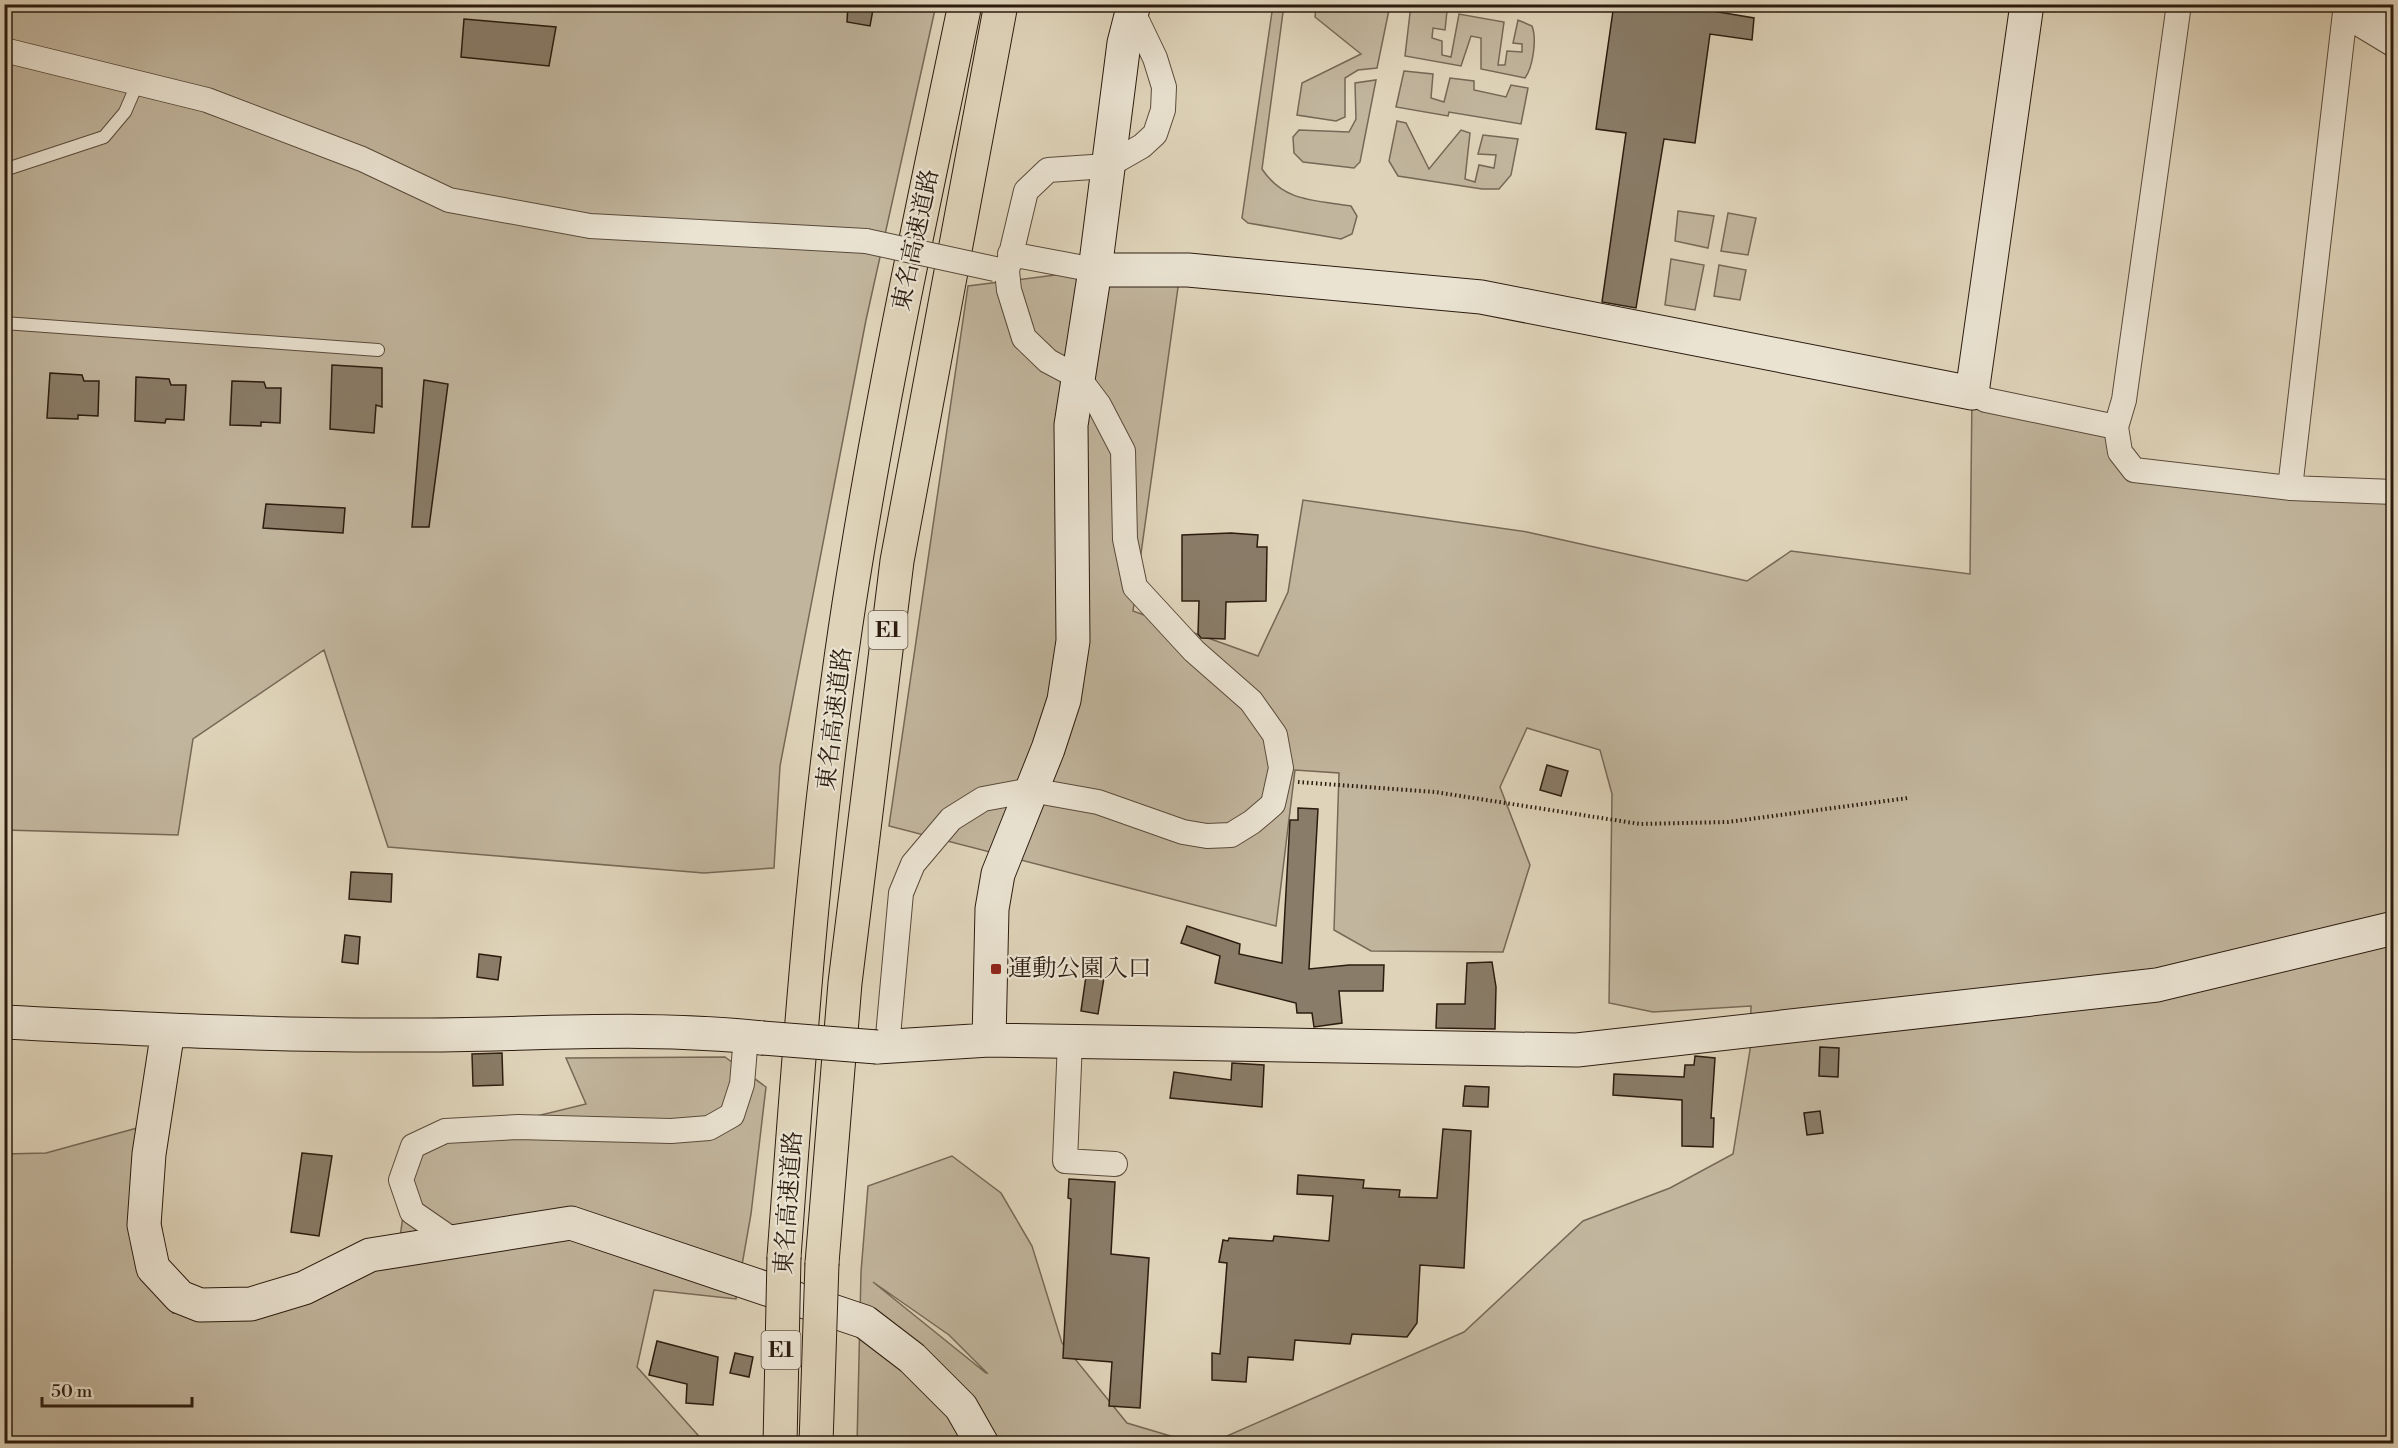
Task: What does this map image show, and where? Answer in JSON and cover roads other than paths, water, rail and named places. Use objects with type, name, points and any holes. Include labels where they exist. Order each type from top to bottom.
[{"type":"highway","name":"東名高速道路","points":[[780,1443],[784,1257],[806,970],[829,758],[856,556],[895,346],[965,4]]},
{"type":"highway","name":"東名高速道路","points":[[816,1443],[822,1263],[845,983],[897,561],[1001,4]]},
{"type":"street","points":[[1972,393],[2027,4]]},
{"type":"street","points":[[2179,4],[2124,400],[2116,427],[2120,452],[2134,470],[2290,488],[2394,492]]},
{"type":"street","points":[[989,1040],[992,909],[998,874],[1064,700],[1073,641],[1071,424],[1095,270],[1124,44],[1133,7]]},
{"type":"street","points":[[882,1047],[901,893],[913,864],[951,819],[983,799],[1031,790],[1098,802],[1183,832],[1207,836],[1230,835],[1252,822],[1273,804],[1281,768],[1275,735],[1251,700],[1194,651],[1135,586],[1125,539],[1123,451],[1099,405],[1078,377],[1048,361],[1024,338],[1009,290],[1004,264],[1026,191],[1048,170],[1107,166],[1142,146],[1155,134],[1163,110],[1164,87],[1155,58],[1133,7]]},
{"type":"street","points":[[2290,488],[2352,8]]},
{"type":"street","points":[[2352,8],[2394,21]]},
{"type":"street","points":[[2352,8],[2394,45]]},
{"type":"street","points":[[4,50],[207,100],[362,159],[449,200],[590,226],[866,241],[1004,264],[1095,270],[1188,270],[1481,297],[1972,393],[1986,400],[2116,427]]},
{"type":"street","points":[[4,1022],[168,1030],[411,1035],[658,1030],[882,1047],[989,1040],[1577,1050],[2157,985],[2394,928]]},
{"type":"street","points":[[168,1030],[149,1154],[144,1225],[153,1268],[180,1297],[200,1305],[251,1304],[304,1288],[370,1255],[571,1223],[865,1322],[912,1358],[961,1407],[982,1443]]},
{"type":"street","points":[[454,1241],[412,1212],[401,1180],[413,1146],[445,1131],[518,1127],[671,1131],[709,1128],[732,1115],[754,1037]]},
{"type":"street","points":[[1070,1041],[1065,1161],[1115,1164]]},
{"type":"lane","points":[[4,170],[104,137],[125,112],[138,82]]},
{"type":"lane","points":[[4,323],[378,350]]},
{"type":"place","name":"運動公園入口","points":[[996,969]]}]
